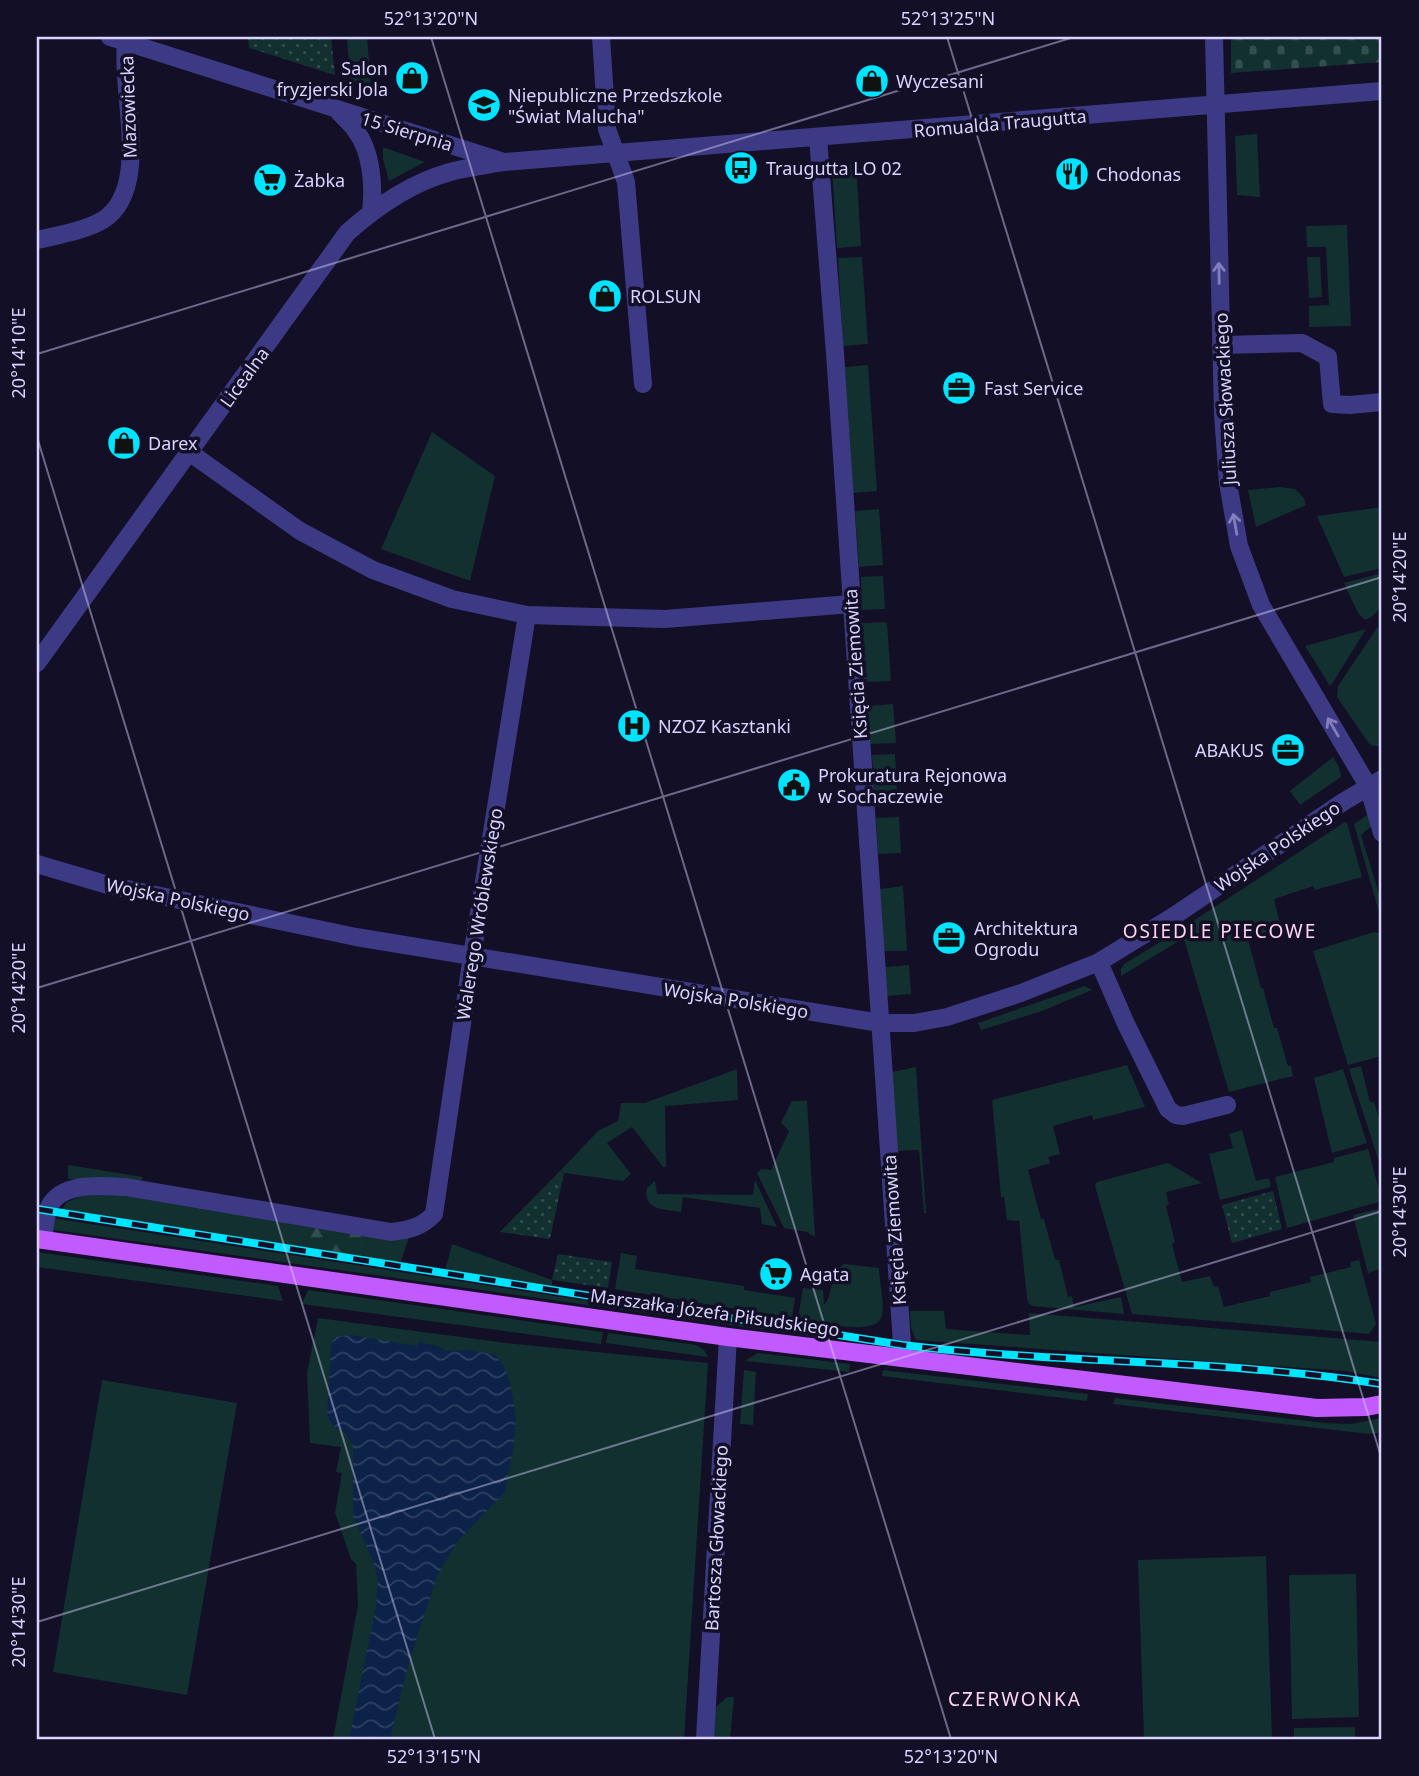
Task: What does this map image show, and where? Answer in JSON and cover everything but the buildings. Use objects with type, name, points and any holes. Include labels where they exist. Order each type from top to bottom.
[{"type":"main road","name":"Marszałka Józefa Piłsudskiego","points":[[40,1239],[728,1336],[903,1358],[1317,1408],[1382,1404]]},
{"type":"street","points":[[601,37],[607,129],[626,182],[643,384]]},
{"type":"street","name":"Juliusza Słowackiego","points":[[1214,37],[1223,414],[1228,483],[1239,546],[1261,605],[1375,783],[1382,833]]},
{"type":"street","name":"15 Sierpnia","points":[[118,39],[504,162]]},
{"type":"street","name":"Mazowiecka","points":[[37,240],[90,226],[102,220],[112,213],[126,192],[131,163],[125,82],[118,39]]},
{"type":"street","name":"Romualda Traugutta","points":[[504,162],[1382,91]]},
{"type":"street","points":[[336,109],[357,131],[362,142],[373,192],[370,212]]},
{"type":"street","name":"Księcia Ziemowita","points":[[818,138],[822,162],[903,1358]]},
{"type":"street","name":"Licealna","points":[[37,663],[347,233],[370,212],[406,190],[450,172],[504,162]]},
{"type":"street","points":[[1221,345],[1302,343],[1328,357],[1332,404],[1382,402]]},
{"type":"street","points":[[189,452],[300,531],[373,570],[452,599],[527,615],[665,619],[851,604]]},
{"type":"street","name":"Walerego Wróblewskiego","points":[[435,1214],[472,957],[527,615]]},
{"type":"street","name":"Wojska Polskiego","points":[[37,864],[108,885],[356,937],[880,1023],[914,1023],[947,1017],[1021,993],[1099,962],[1375,783]]},
{"type":"street","points":[[1099,962],[1168,1109],[1183,1116],[1227,1105]]},
{"type":"street","name":"Marszałka Józefa Piłsudskiego","points":[[40,1239],[49,1207],[71,1190],[92,1185],[126,1187],[391,1232],[415,1228],[435,1214]]},
{"type":"street","name":"Bartosza Głowackiego","points":[[705,1739],[728,1336]]},
{"type":"green space","points":[[248,37],[331,37],[335,75],[249,48]]},
{"type":"green space","points":[[347,37],[367,37],[371,87],[350,80]]},
{"type":"green space","points":[[1231,37],[1382,37],[1382,62],[1231,73]]},
{"type":"green space","points":[[1257,134],[1260,197],[1237,195],[1235,136]]},
{"type":"green space","points":[[383,147],[425,162],[389,181]]},
{"type":"green space","points":[[856,164],[861,246],[837,248],[832,168]]},
{"type":"green space","points":[[1347,225],[1351,326],[1309,327],[1309,306],[1329,305],[1326,247],[1307,247],[1306,226]]},
{"type":"green space","points":[[862,257],[868,344],[843,346],[838,258]]},
{"type":"green space","points":[[1307,257],[1320,257],[1322,297],[1309,298]]},
{"type":"green space","points":[[868,365],[877,491],[853,493],[845,367]]},
{"type":"green space","points":[[432,432],[495,476],[470,581],[381,549]]},
{"type":"green space","points":[[1280,487],[1295,489],[1304,498],[1306,505],[1256,527],[1248,490]]},
{"type":"green space","points":[[1382,507],[1382,568],[1344,577],[1317,516]]},
{"type":"green space","points":[[879,509],[883,565],[859,567],[855,511]]},
{"type":"green space","points":[[1382,573],[1380,607],[1372,617],[1365,620],[1358,613],[1344,583]]},
{"type":"green space","points":[[883,576],[885,609],[862,610],[861,577]]},
{"type":"green space","points":[[863,623],[887,623],[891,681],[867,682]]},
{"type":"green space","points":[[1382,627],[1382,747],[1370,745],[1337,697],[1338,686],[1377,628]]},
{"type":"green space","points":[[1366,629],[1335,679],[1330,686],[1305,646]]},
{"type":"green space","points":[[893,704],[896,743],[870,744],[868,706]]},
{"type":"green space","points":[[895,754],[898,805],[875,807],[872,755]]},
{"type":"green space","points":[[1333,757],[1341,777],[1300,805],[1290,791]]},
{"type":"green space","points":[[1369,814],[1373,825],[1361,835],[1382,904],[1382,923],[1354,824]]},
{"type":"green space","points":[[899,817],[901,853],[878,854],[876,818]]},
{"type":"green space","points":[[1345,822],[1362,877],[1315,890],[1313,886],[1274,899],[1280,923],[1269,927],[1270,931],[1248,939],[1274,1028],[1277,1028],[1293,1076],[1229,1092],[1181,929]]},
{"type":"green space","points":[[903,886],[907,951],[884,951],[880,889]]},
{"type":"green space","points":[[1374,932],[1379,933],[1382,944],[1382,1056],[1348,1065],[1313,951]]},
{"type":"green space","points":[[1175,933],[1179,941],[1121,976],[1124,964]]},
{"type":"green space","points":[[909,965],[911,994],[887,996],[885,967]]},
{"type":"green space","points":[[1085,986],[1092,990],[1042,1011],[981,1030],[978,1023]]},
{"type":"green space","points":[[1127,1065],[1145,1107],[1093,1120],[1092,1115],[1053,1126],[1060,1154],[1048,1157],[1050,1163],[1028,1170],[1041,1219],[1044,1219],[1055,1260],[1059,1260],[1068,1297],[1072,1296],[1074,1307],[1121,1297],[1124,1314],[1032,1306],[1027,1298],[1019,1221],[1007,1220],[1004,1197],[1001,1197],[992,1100]]},
{"type":"green space","points":[[1361,1066],[1370,1102],[1374,1102],[1382,1129],[1382,1171],[1349,1069]]},
{"type":"green space","points":[[916,1067],[926,1213],[919,1150],[897,1151],[892,1072]]},
{"type":"green space","points":[[737,1069],[738,1100],[665,1106],[666,1167],[663,1167],[632,1127],[607,1143],[631,1174],[623,1181],[564,1173],[561,1170],[598,1131],[618,1121],[621,1103],[645,1103]]},
{"type":"green space","points":[[1343,1069],[1367,1143],[1332,1153],[1314,1078]]},
{"type":"green space","points":[[792,1101],[807,1101],[815,1237],[807,1232],[784,1228],[757,1173],[761,1169],[771,1170],[789,1131],[781,1123]]},
{"type":"green space","points":[[1242,1130],[1256,1181],[1269,1178],[1271,1187],[1220,1200],[1209,1154],[1233,1148],[1229,1134]]},
{"type":"green space","points":[[1368,1149],[1382,1201],[1287,1228],[1275,1177],[1334,1162],[1334,1158]]},
{"type":"green space","points":[[1168,1163],[1202,1183],[1166,1192],[1169,1204],[1166,1206],[1175,1242],[1172,1244],[1182,1282],[1210,1276],[1214,1287],[1218,1286],[1224,1307],[1270,1296],[1270,1292],[1311,1282],[1310,1277],[1351,1267],[1350,1262],[1359,1260],[1376,1324],[1369,1334],[1132,1314],[1095,1186],[1097,1182]]},
{"type":"green space","points":[[68,1165],[143,1177],[140,1183],[68,1179]]},
{"type":"green space","points":[[561,1170],[564,1173],[550,1239],[500,1232]]},
{"type":"green space","points":[[755,1180],[777,1227],[762,1224],[760,1208],[683,1197],[681,1212],[656,1208],[648,1201],[647,1196],[647,1188],[655,1181],[657,1194],[753,1195]]},
{"type":"green space","points":[[1273,1191],[1282,1229],[1232,1243],[1222,1205]]},
{"type":"green space","points":[[90,1193],[135,1195],[310,1227],[305,1248],[62,1209],[67,1202]]},
{"type":"green space","points":[[1382,1208],[1382,1268],[1368,1273],[1353,1215]]},
{"type":"green space","points":[[52,1218],[852,1342],[54,1230]]},
{"type":"green space","points":[[310,1227],[368,1236],[362,1258],[305,1248]]},
{"type":"green space","points":[[410,1234],[400,1264],[362,1258],[368,1236]]},
{"type":"green space","points":[[452,1244],[552,1280],[552,1288],[445,1271]]},
{"type":"green space","points":[[37,1252],[278,1286],[283,1301],[37,1267]]},
{"type":"green space","points":[[621,1253],[637,1256],[635,1269],[744,1286],[744,1290],[795,1298],[792,1318],[615,1289]]},
{"type":"green space","points":[[558,1254],[612,1262],[608,1288],[552,1280]]},
{"type":"green space","points":[[845,1264],[879,1268],[883,1301],[881,1318],[876,1324],[856,1327],[798,1318],[803,1288],[823,1290],[824,1305],[830,1295],[836,1272]]},
{"type":"green space","points":[[308,1290],[603,1332],[601,1344],[302,1304]]},
{"type":"green space","points":[[910,1311],[944,1311],[946,1329],[1030,1335],[1029,1313],[1382,1342],[1382,1378],[1345,1371],[916,1340],[911,1328]]},
{"type":"green space","points":[[318,1318],[506,1343],[708,1363],[684,1739],[333,1739],[358,1605],[356,1564],[351,1559],[335,1513],[342,1473],[336,1472],[341,1447],[310,1443],[307,1373]]},
{"type":"green space","points":[[608,1333],[696,1345],[704,1350],[708,1357],[606,1343]]},
{"type":"green space","points":[[758,1353],[850,1364],[849,1372],[743,1362]]},
{"type":"green space","points":[[744,1370],[756,1372],[753,1425],[740,1424]]},
{"type":"green space","points":[[883,1370],[1088,1394],[1087,1401],[882,1376]]},
{"type":"green space","points":[[102,1380],[237,1403],[187,1695],[53,1672]]},
{"type":"green space","points":[[1115,1398],[1325,1423],[1351,1424],[1382,1418],[1382,1432],[1369,1434],[1113,1404]]},
{"type":"green space","points":[[1266,1556],[1272,1739],[1144,1739],[1138,1560]]},
{"type":"green space","points":[[1356,1574],[1359,1717],[1292,1719],[1289,1575]]},
{"type":"green space","points":[[727,1697],[734,1697],[730,1739],[713,1739],[715,1708]]},
{"type":"green space","points":[[1355,1727],[1355,1739],[1294,1739],[1294,1728]]},
{"type":"water","points":[[352,1335],[417,1346],[419,1342],[438,1346],[446,1351],[466,1350],[494,1354],[504,1366],[510,1382],[516,1418],[505,1492],[457,1542],[437,1576],[409,1662],[390,1739],[349,1739],[376,1607],[378,1582],[374,1563],[353,1517],[353,1446],[345,1433],[333,1426],[327,1415],[331,1344],[336,1337]]},
{"type":"railway","points":[[37,1209],[902,1345],[1022,1356],[1263,1370],[1382,1384]]},
{"type":"place","name":"Salon fryzjerski Jola","points":[[412,78]]},
{"type":"place","name":"Wyczesani","points":[[872,81]]},
{"type":"place","name":"Niepubliczne Przedszkole \"Świat Malucha\"","points":[[484,105]]},
{"type":"place","name":"Traugutta LO 02","points":[[741,168]]},
{"type":"place","name":"Chodonas","points":[[1072,174]]},
{"type":"place","name":"Żabka","points":[[270,180]]},
{"type":"place","name":"ROLSUN","points":[[605,296]]},
{"type":"place","name":"Fast Service","points":[[959,388]]},
{"type":"place","name":"Darex","points":[[124,443]]},
{"type":"place","name":"NZOZ Kasztanki","points":[[634,726]]},
{"type":"place","name":"ABAKUS","points":[[1288,750]]},
{"type":"place","name":"Prokuratura Rejonowa w Sochaczewie","points":[[794,785]]},
{"type":"place","name":"Architektura Ogrodu","points":[[949,938]]},
{"type":"place","name":"Agata","points":[[776,1274]]},
{"type":"district","name":"OSIEDLE PIECOWE","points":[[1220,931]]},
{"type":"district","name":"CZERWONKA","points":[[1015,1699]]}]
